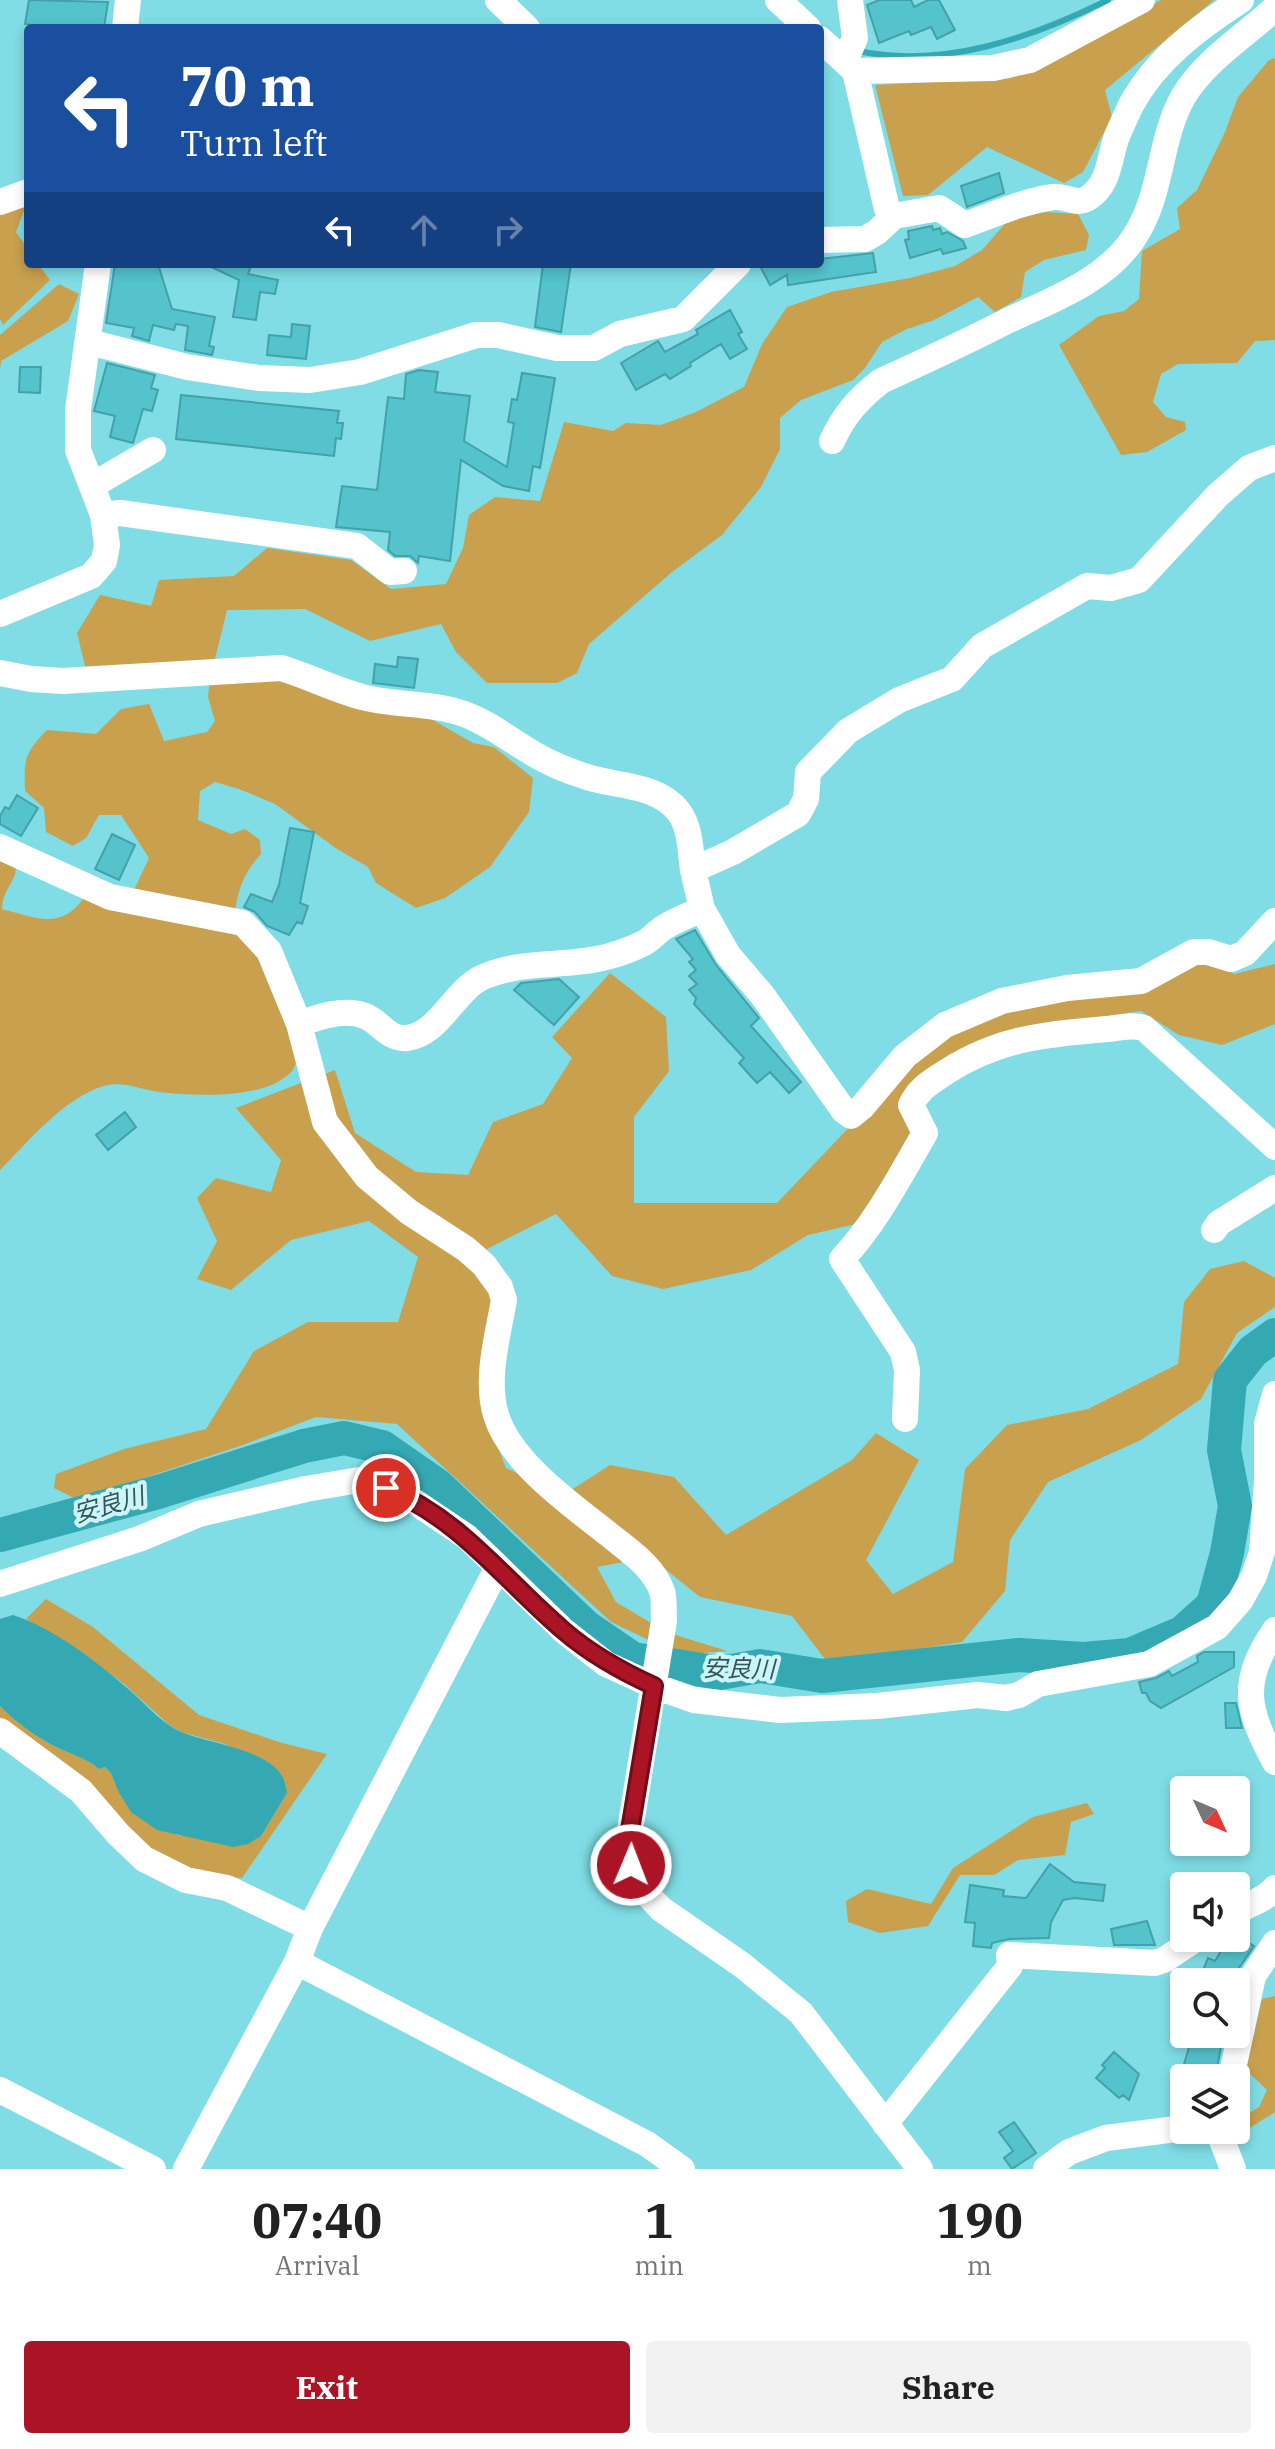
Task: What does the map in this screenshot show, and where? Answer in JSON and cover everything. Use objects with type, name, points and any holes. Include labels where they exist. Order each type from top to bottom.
[{"type":"street","points":[[125,24],[128,0]]},
{"type":"street","points":[[498,0],[523,24]]},
{"type":"street","points":[[778,0],[804,24]]},
{"type":"street","points":[[850,0],[852,57],[887,209],[894,216]]},
{"type":"street","points":[[824,41],[852,57],[993,68],[1030,60],[1142,0]]},
{"type":"street","points":[[824,240],[865,239],[894,216],[939,208],[965,225],[1057,196],[1073,202],[1087,199],[1104,182],[1117,136],[1132,103],[1163,60],[1203,25],[1241,0]]},
{"type":"street","points":[[832,441],[841,420],[857,399],[881,381],[1077,287],[1110,266],[1133,240],[1151,208],[1168,133],[1184,97],[1200,75],[1275,8]]},
{"type":"street","points":[[0,202],[24,193]]},
{"type":"street","points":[[0,614],[91,576],[104,561],[107,545],[103,515],[78,450],[78,410],[98,268]]},
{"type":"street","points":[[89,342],[187,367],[259,378],[310,380],[360,372],[476,335],[498,335],[557,348],[594,348],[620,334],[683,319],[734,268]]},
{"type":"street","points":[[93,485],[153,450]]},
{"type":"street","points":[[693,870],[733,852],[798,814],[806,799],[808,772],[848,731],[899,700],[952,679],[982,646],[1087,586],[1111,588],[1139,580],[1218,495],[1249,468],[1275,458]]},
{"type":"street","points":[[103,515],[120,513],[357,546],[390,572],[404,571]]},
{"type":"street","points":[[0,673],[63,681],[281,668],[359,696],[463,714],[485,723],[549,762],[588,777],[662,796],[678,811],[688,829],[702,909],[728,955],[763,996],[844,1111],[851,1116],[905,1056],[945,1025],[1002,1001],[1067,988],[1141,981],[1194,952],[1208,952],[1231,959],[1245,953],[1275,921]]},
{"type":"street","points":[[0,847],[110,897],[243,923],[269,951],[299,1024],[325,1122],[367,1177],[409,1212],[475,1257],[500,1287],[504,1300],[492,1394],[496,1417],[519,1457],[644,1563],[663,1593],[664,1621],[628,1842],[631,1865],[647,1894],[661,1909],[742,1965],[801,2013],[920,2169]]},
{"type":"street","points":[[299,1024],[321,1016],[357,1014],[368,1016],[388,1033],[408,1038],[426,1029],[462,992],[481,978],[549,962],[579,963],[610,956],[645,942],[664,927],[702,909]]},
{"type":"street","points":[[905,1419],[907,1370],[903,1352],[842,1259],[892,1190],[925,1133],[911,1105],[918,1091],[973,1055],[997,1047],[1059,1032],[1112,1029],[1133,1024],[1144,1028],[1275,1147]]},
{"type":"street","points":[[1214,1230],[1219,1223],[1275,1188]]},
{"type":"street","points":[[0,1584],[139,1539],[199,1514],[359,1480],[386,1488],[428,1509],[467,1537],[564,1631],[606,1664],[694,1700],[780,1710],[877,1706],[978,1695],[1006,1698],[1019,1695],[1038,1684],[1149,1664],[1217,1627],[1240,1601],[1254,1576],[1262,1552],[1267,1491],[1267,1424],[1275,1394]]},
{"type":"street","points":[[186,2169],[297,1962],[310,1928],[497,1569]]},
{"type":"street","points":[[1275,1630],[1259,1656],[1250,1681],[1258,1725],[1275,1762]]},
{"type":"street","points":[[0,1731],[81,1791],[144,1859],[186,1880],[227,1888],[310,1928]]},
{"type":"street","points":[[1250,1903],[1272,1897]]},
{"type":"street","points":[[1234,2064],[1253,1976],[1275,1943]]},
{"type":"street","points":[[885,2124],[1010,1966],[1009,1955],[1155,1963],[1176,1952]]},
{"type":"street","points":[[297,1962],[647,2144],[682,2169]]},
{"type":"street","points":[[0,2090],[153,2169]]},
{"type":"street","points":[[1046,2169],[1069,2152],[1106,2138],[1170,2130]]},
{"type":"street","points":[[1223,2144],[1233,2169]]},
{"type":"shaded area","points":[[1161,0],[1214,0],[1105,90],[1112,117],[1083,172],[1064,183],[987,147],[928,195],[903,196],[875,85],[1011,78],[1073,49]]},
{"type":"shaded area","points":[[1275,58],[1275,340],[1255,341],[1237,363],[1178,364],[1161,374],[1153,402],[1166,417],[1185,422],[1186,430],[1147,452],[1121,455],[1059,345],[1099,316],[1124,311],[1139,299],[1142,251],[1180,229],[1177,208],[1197,190],[1238,97],[1269,60]]},
{"type":"shaded area","points":[[24,201],[16,232],[24,243],[24,268],[41,268],[50,280],[3,325],[0,319],[0,210]]},
{"type":"shaded area","points":[[1046,212],[1078,214],[1089,235],[1086,250],[1044,260],[1025,272],[1021,297],[995,312],[978,297],[882,342],[853,380],[801,400],[780,418],[780,449],[761,487],[722,535],[672,572],[589,644],[577,673],[557,683],[487,683],[456,652],[441,624],[370,641],[305,609],[227,610],[211,675],[277,673],[431,719],[473,743],[494,747],[533,778],[529,812],[490,867],[445,898],[416,908],[376,883],[368,867],[337,849],[275,804],[215,782],[200,791],[198,820],[231,834],[245,829],[260,840],[261,854],[240,888],[233,927],[266,964],[298,1057],[294,1068],[278,1082],[263,1088],[228,1094],[159,1092],[119,1084],[103,1086],[67,1105],[0,1170],[0,858],[16,866],[2,909],[46,919],[65,915],[83,899],[134,890],[149,858],[121,815],[99,815],[86,838],[73,846],[46,832],[44,808],[25,791],[25,764],[30,751],[47,730],[96,734],[121,709],[149,704],[164,741],[207,732],[215,721],[208,697],[210,677],[90,686],[77,633],[100,595],[151,606],[159,580],[234,576],[267,548],[351,560],[391,589],[446,584],[463,548],[469,515],[495,497],[540,501],[564,422],[613,431],[626,423],[661,425],[696,412],[744,387],[762,344],[787,307],[831,292],[910,278],[955,266],[982,250],[1009,219]]},
{"type":"shaded area","points":[[59,284],[79,294],[68,321],[1,361],[0,371],[0,335]]},
{"type":"shaded area","points":[[1204,958],[1234,974],[1275,964],[1275,1024],[1222,1045],[1179,1035],[1141,1011],[1000,1032],[947,1057],[907,1093],[917,1132],[856,1224],[808,1235],[751,1270],[663,1289],[612,1276],[556,1214],[487,1249],[492,1300],[481,1404],[506,1468],[565,1494],[610,1465],[674,1477],[726,1535],[852,1460],[876,1433],[919,1460],[866,1560],[893,1594],[953,1562],[965,1469],[1007,1425],[1088,1409],[1178,1364],[1184,1302],[1210,1269],[1244,1261],[1275,1278],[1275,1307],[1237,1333],[1201,1399],[1141,1440],[1048,1482],[1010,1540],[1005,1591],[962,1642],[828,1663],[792,1616],[700,1597],[650,1557],[597,1567],[616,1602],[666,1632],[727,1651],[680,1655],[611,1622],[397,1424],[316,1417],[78,1500],[54,1488],[56,1474],[124,1449],[206,1429],[254,1351],[308,1322],[398,1322],[418,1257],[369,1221],[291,1240],[231,1290],[197,1279],[217,1241],[197,1198],[216,1178],[271,1192],[281,1160],[236,1108],[335,1070],[355,1133],[416,1172],[468,1175],[493,1122],[543,1104],[572,1058],[552,1037],[610,973],[666,1017],[669,1071],[634,1117],[634,1203],[777,1203],[915,1058],[950,1030],[1003,1007]]},
{"type":"shaded area","points":[[46,1599],[93,1627],[199,1715],[282,1743],[327,1754],[242,1878],[183,1872],[141,1845],[0,1722],[0,1706],[47,1742],[99,1769],[105,1767],[111,1773],[118,1791],[177,1835],[261,1836],[287,1793],[225,1744],[181,1732],[168,1724],[124,1684],[26,1619]]},
{"type":"shaded area","points":[[1087,1803],[1094,1814],[1071,1822],[1065,1855],[1018,1860],[994,1875],[960,1875],[928,1926],[880,1933],[848,1922],[846,1901],[867,1889],[931,1904],[953,1868],[1033,1817]]},
{"type":"shaded area","points":[[1275,1996],[1275,2112],[1250,2128],[1250,2112],[1259,2107],[1267,2090],[1250,2074],[1250,2064],[1247,2064],[1262,1999]]},
{"type":"water","points":[[13,1615],[58,1636],[87,1656],[177,1730],[249,1753],[274,1767],[283,1778],[287,1793],[261,1836],[248,1844],[233,1847],[157,1830],[131,1812],[105,1767],[99,1769],[47,1742],[7,1713],[0,1706],[0,1619]]},
{"type":"building","points":[[29,0],[108,2],[105,24],[25,24]]},
{"type":"building","points":[[879,0],[911,0],[914,7],[928,0],[939,0],[955,30],[937,39],[931,27],[911,35],[909,31],[879,43],[867,5]]},
{"type":"building","points":[[999,173],[1004,193],[967,207],[961,186]]},
{"type":"building","points":[[932,226],[933,230],[940,228],[942,234],[947,232],[963,241],[966,248],[943,254],[941,249],[910,258],[905,240],[909,239],[908,231]]},
{"type":"building","points":[[873,253],[876,272],[788,285],[787,275],[770,285],[761,268],[824,268],[824,259]]},
{"type":"building","points":[[114,268],[159,268],[172,309],[215,317],[209,346],[214,347],[212,355],[185,350],[188,326],[176,324],[174,330],[153,325],[149,341],[132,336],[134,328],[106,323]]},
{"type":"building","points":[[214,268],[250,268],[248,274],[278,280],[275,294],[260,292],[256,320],[233,317],[239,280]]},
{"type":"building","points":[[542,268],[570,268],[561,332],[535,327]]},
{"type":"building","points":[[730,310],[747,349],[730,359],[721,344],[670,379],[665,374],[636,390],[621,363],[658,341],[665,352],[698,334],[696,330]]},
{"type":"building","points":[[292,324],[310,326],[306,359],[267,355],[269,335],[291,337]]},
{"type":"building","points":[[107,363],[155,375],[151,388],[158,390],[152,411],[143,409],[133,443],[110,437],[115,416],[94,411]]},
{"type":"building","points":[[20,367],[41,367],[40,393],[19,392]]},
{"type":"building","points":[[419,370],[438,372],[435,392],[470,396],[464,441],[507,467],[514,423],[508,422],[512,399],[517,400],[522,373],[555,378],[540,468],[533,466],[529,491],[503,486],[461,460],[450,561],[419,556],[418,563],[410,556],[395,556],[388,550],[390,532],[336,527],[342,486],[377,490],[388,397],[404,399],[406,374]]},
{"type":"building","points":[[181,395],[339,411],[337,423],[343,423],[341,439],[336,438],[334,456],[176,439]]},
{"type":"building","points":[[398,657],[418,659],[414,688],[373,683],[375,664],[397,667]]},
{"type":"building","points":[[17,795],[38,808],[21,836],[0,824],[5,807],[9,809]]},
{"type":"building","points":[[290,828],[314,832],[300,903],[308,906],[302,924],[297,922],[289,935],[267,926],[255,912],[244,907],[251,894],[272,902],[279,885]]},
{"type":"building","points":[[112,834],[135,845],[119,880],[95,869]]},
{"type":"building","points":[[695,930],[716,965],[759,1018],[751,1026],[801,1082],[789,1093],[770,1072],[757,1083],[739,1063],[744,1058],[694,1004],[696,998],[689,990],[697,984],[689,976],[696,970],[689,962],[693,959],[676,939]]},
{"type":"building","points":[[559,979],[579,997],[554,1025],[514,990],[521,983]]},
{"type":"building","points":[[125,1112],[136,1127],[108,1150],[96,1135]]},
{"type":"building","points":[[1204,1652],[1234,1652],[1234,1667],[1161,1708],[1150,1701],[1146,1693],[1142,1693],[1139,1682],[1169,1671],[1172,1676],[1198,1662],[1197,1656]]},
{"type":"building","points":[[1225,1703],[1236,1703],[1242,1728],[1226,1728]]},
{"type":"building","points":[[1050,1864],[1074,1882],[1105,1885],[1103,1901],[1063,1900],[1051,1922],[1049,1938],[1009,1939],[992,1943],[991,1948],[973,1946],[975,1923],[965,1922],[970,1885],[1004,1890],[1003,1896],[1026,1898]]},
{"type":"building","points":[[1147,1921],[1155,1945],[1114,1945],[1111,1929]]},
{"type":"building","points":[[1220,1952],[1250,1952],[1239,1968],[1204,1968],[1208,1958],[1215,1961]]},
{"type":"building","points":[[1189,2048],[1221,2048],[1218,2064],[1184,2064]]},
{"type":"building","points":[[1114,2052],[1139,2074],[1129,2100],[1123,2095],[1119,2098],[1096,2078],[1105,2068],[1102,2065]]},
{"type":"building","points":[[1014,2122],[1036,2153],[1012,2169],[1004,2158],[1013,2151],[999,2132]]},
{"type":"waterway","points":[[858,51],[890,56],[955,53],[1018,38],[1108,0]]},
{"type":"waterway","name":"安良川","points":[[0,1535],[158,1492],[304,1446],[344,1438],[382,1447],[438,1486],[586,1627],[633,1659],[720,1673],[760,1666],[822,1676],[1019,1655],[1084,1659],[1130,1655],[1182,1633],[1213,1605],[1235,1506],[1224,1450],[1230,1380],[1253,1351],[1275,1335]]},
{"type":"route","points":[[386,1488],[428,1509],[467,1537],[564,1631],[606,1664],[654,1686],[628,1842],[631,1865]]}]
